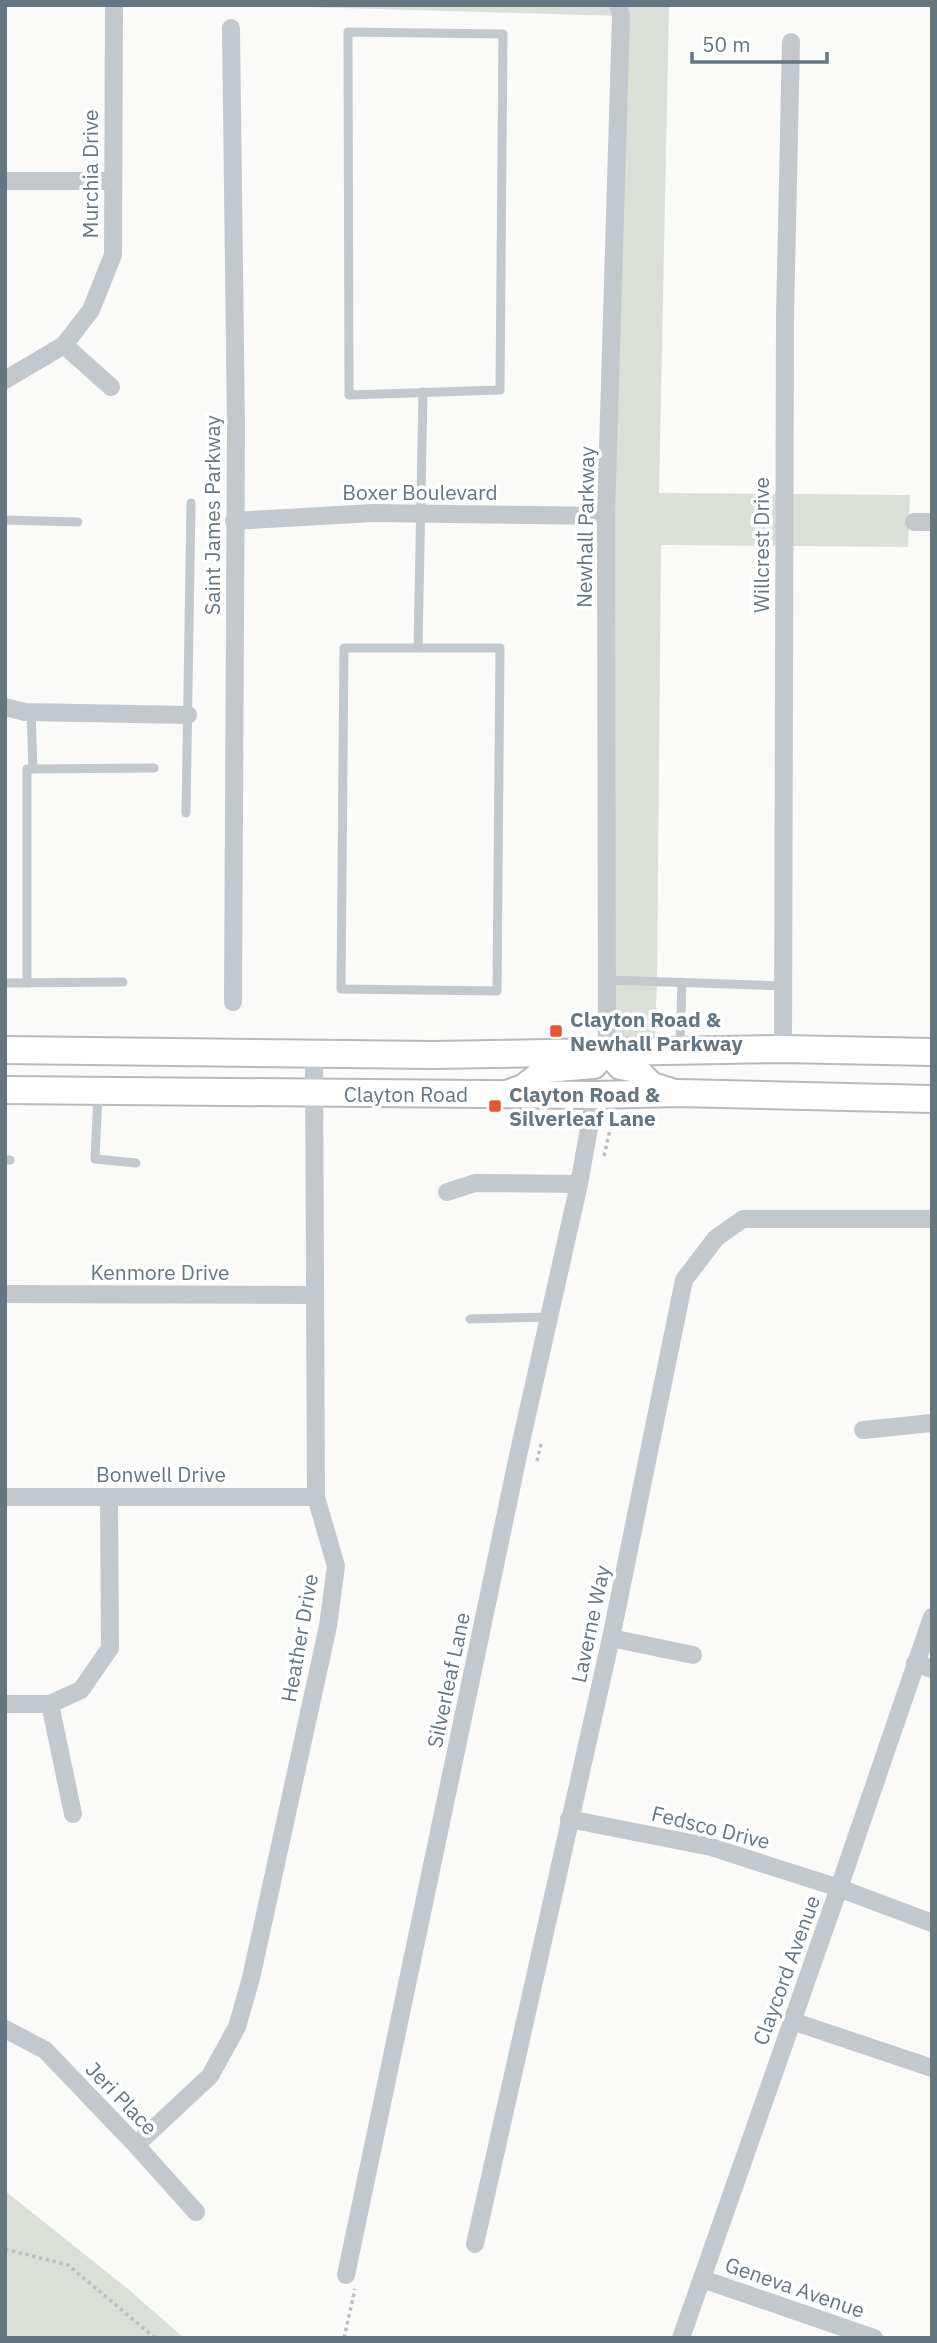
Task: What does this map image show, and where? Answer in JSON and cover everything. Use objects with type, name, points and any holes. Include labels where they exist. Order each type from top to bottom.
[{"type":"main road","name":"Clayton Road","points":[[5,1050],[433,1055],[783,1049],[932,1052]]},
{"type":"main road","points":[[504,1094],[523,1087],[545,1070],[594,1066],[607,1051],[620,1067],[637,1070],[652,1085],[678,1093]]},
{"type":"main road","name":"Clayton Road","points":[[5,1090],[595,1096],[678,1093],[932,1099]]},
{"type":"street","name":"Murchia Drive","points":[[5,380],[64,345],[91,310],[113,255],[114,5]]},
{"type":"street","name":"Newhall Parkway","points":[[607,1051],[606,516],[621,16],[618,5]]},
{"type":"street","name":"Saint James Parkway","points":[[231,28],[236,428],[233,1002]]},
{"type":"street","name":"Willcrest Drive","points":[[783,1049],[785,317],[791,42]]},
{"type":"street","points":[[5,181],[113,181]]},
{"type":"street","points":[[64,345],[111,387]]},
{"type":"street","name":"Boxer Boulevard","points":[[234,521],[373,513],[606,516]]},
{"type":"street","points":[[5,708],[31,712],[188,715]]},
{"type":"street","name":"Heather Drive","points":[[136,2145],[211,2076],[237,2027],[251,1978],[328,1626],[336,1566],[316,1497],[314,1053]]},
{"type":"street","name":"Silverleaf Lane","points":[[346,2275],[579,1184],[595,1096]]},
{"type":"street","points":[[447,1192],[475,1183],[579,1184]]},
{"type":"street","name":"Laverne Way","points":[[475,2244],[611,1638],[684,1280],[716,1238],[744,1219],[932,1219]]},
{"type":"street","name":"Kenmore Drive","points":[[5,1294],[315,1296]]},
{"type":"street","points":[[863,1430],[932,1423]]},
{"type":"street","name":"Bonwell Drive","points":[[5,1497],[316,1497]]},
{"type":"street","points":[[5,1703],[50,1704],[81,1690],[110,1648],[109,1497]]},
{"type":"street","name":"Claycord Avenue","points":[[681,2338],[839,1888],[923,1666],[932,1617]]},
{"type":"street","points":[[611,1638],[692,1655]]},
{"type":"street","points":[[50,1704],[73,1814]]},
{"type":"street","name":"Fedsco Drive","points":[[569,1819],[711,1846],[839,1888],[932,1923]]},
{"type":"street","points":[[792,2021],[932,2068]]},
{"type":"street","name":"Jeri Place","points":[[5,2029],[45,2050],[196,2212]]},
{"type":"street","name":"Geneva Avenue","points":[[702,2279],[874,2338]]},
{"type":"lane","points":[[348,32],[503,34],[500,390],[423,392],[349,395],[348,32]]},
{"type":"lane","points":[[418,648],[423,392]]},
{"type":"lane","points":[[186,813],[191,503]]},
{"type":"lane","points":[[5,520],[78,522]]},
{"type":"lane","points":[[344,648],[418,648],[500,648],[497,991],[341,989],[344,648]]},
{"type":"lane","points":[[31,712],[33,769]]},
{"type":"lane","points":[[27,983],[27,769],[154,768]]},
{"type":"lane","points":[[607,980],[783,986]]},
{"type":"lane","points":[[5,983],[123,982]]},
{"type":"lane","points":[[680,1050],[682,982]]},
{"type":"lane","points":[[98,1091],[95,1159],[136,1163]]},
{"type":"lane","points":[[470,1319],[549,1317]]},
{"type":"path","points":[[5,2249],[68,2265],[155,2338]]},
{"type":"shaded area","points":[[232,5],[669,5],[659,493],[910,495],[908,547],[661,545],[654,1050],[607,1051],[621,16]]},
{"type":"shaded area","points":[[5,2191],[128,2289],[184,2338],[5,2338]]},
{"type":"place","name":"Clayton Road & Newhall Parkway","points":[[556,1031]]},
{"type":"place","name":"Clayton Road & Silverleaf Lane","points":[[495,1106]]}]
